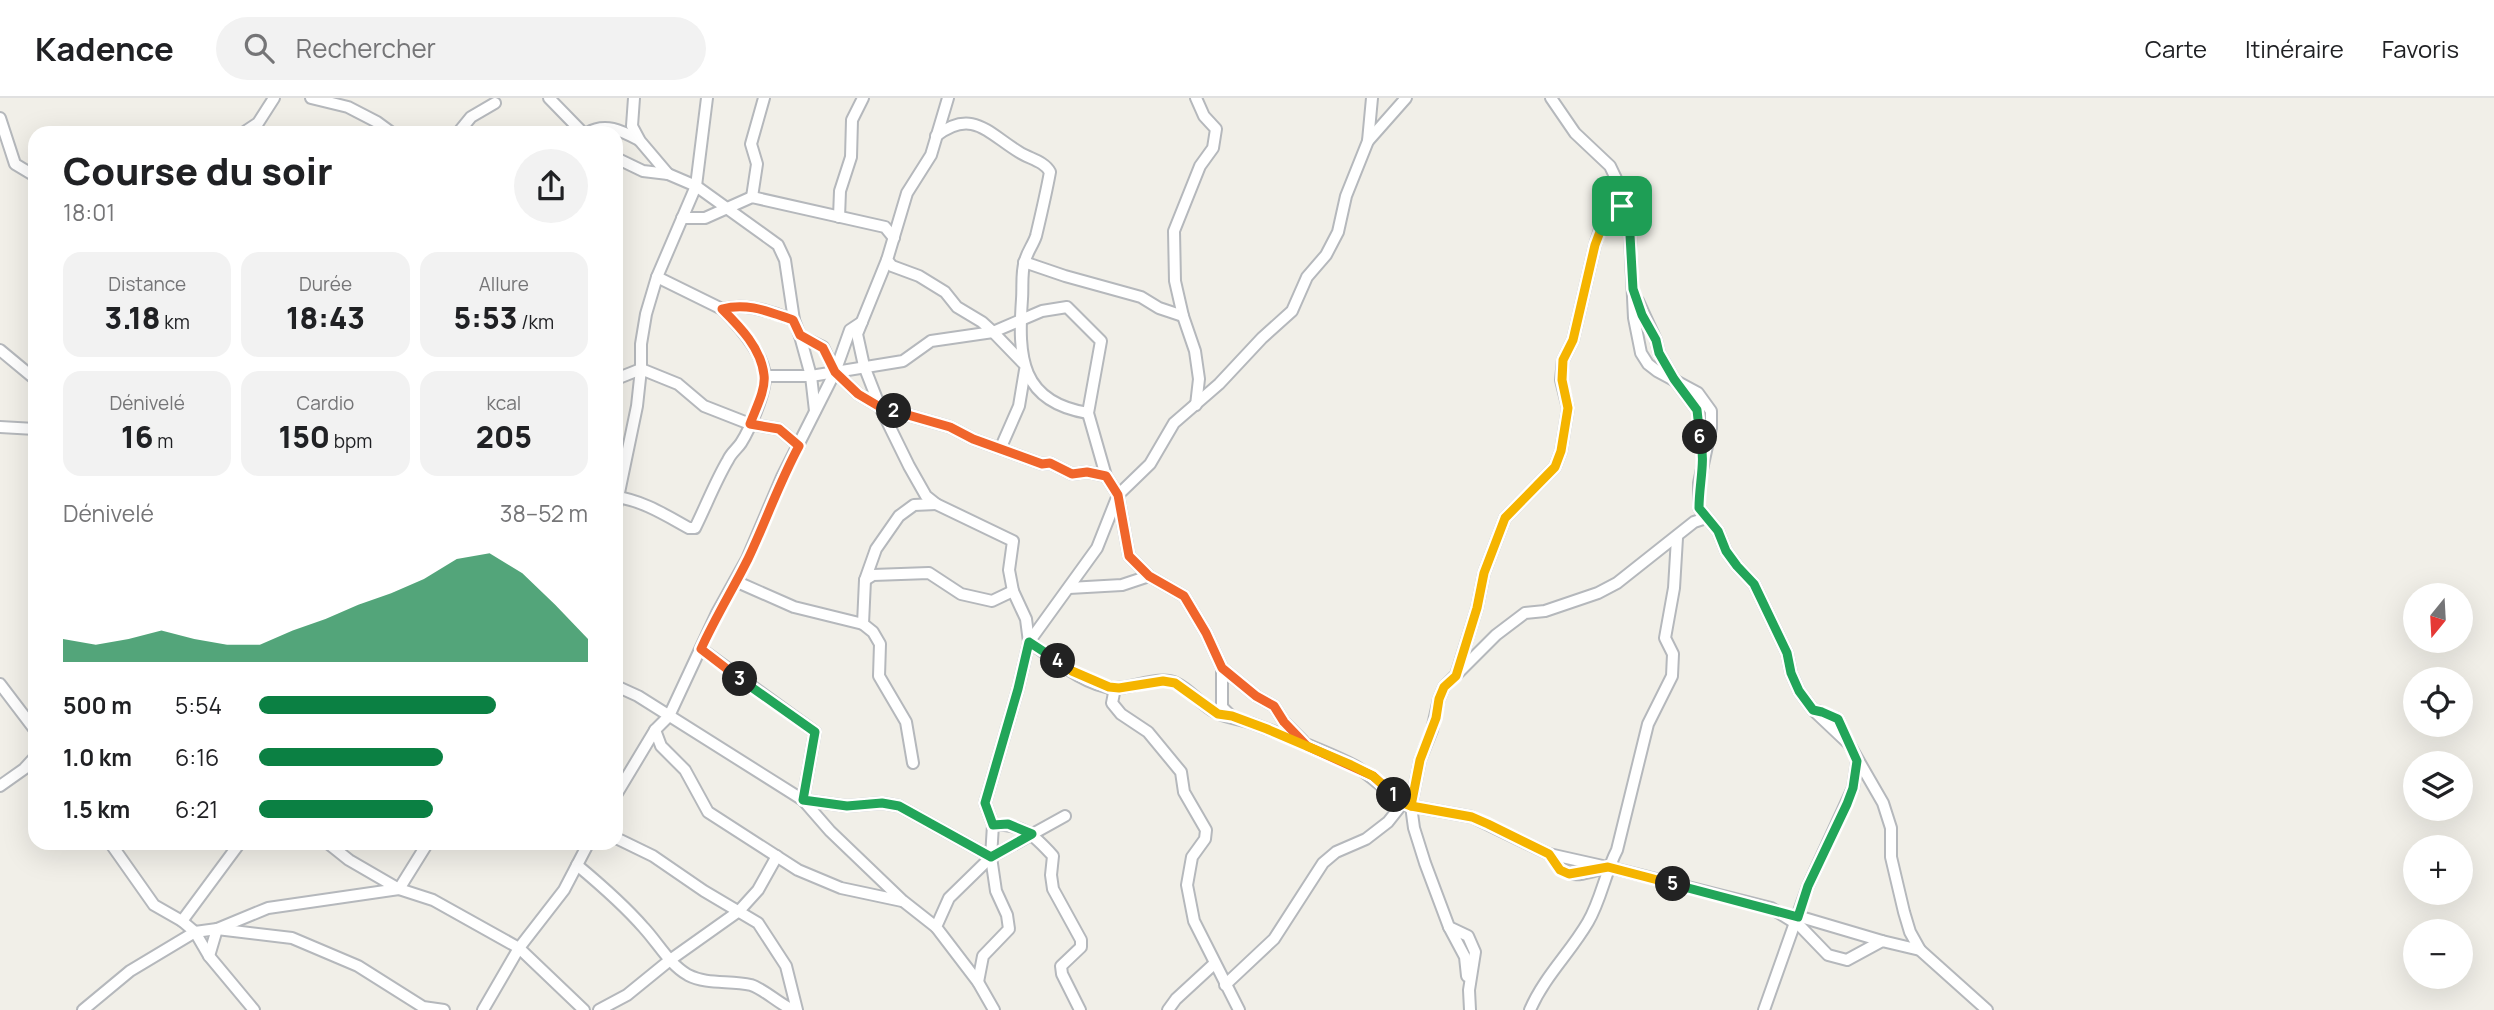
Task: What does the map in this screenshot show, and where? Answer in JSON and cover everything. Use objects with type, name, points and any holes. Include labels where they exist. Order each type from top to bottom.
[{"type":"street","points":[[254,126],[274,98]]},
{"type":"street","points":[[311,98],[348,107],[382,126]]},
{"type":"street","points":[[549,98],[578,126]]},
{"type":"street","points":[[634,98],[632,126],[640,141],[668,174]]},
{"type":"street","points":[[623,472],[637,406],[641,369],[640,344],[644,324],[657,277],[696,186],[707,98]]},
{"type":"street","points":[[752,197],[757,164],[751,144],[764,98]]},
{"type":"street","points":[[839,217],[839,191],[851,157],[852,120],[863,98]]},
{"type":"street","points":[[948,98],[931,155],[907,193],[875,295],[857,334],[864,366],[880,407],[926,496],[936,504],[1013,541],[1009,570],[1013,591],[1026,619],[1029,642],[985,803],[993,825],[991,857],[996,891],[1007,915],[1009,929],[983,956],[978,982]]},
{"type":"street","points":[[1196,98],[1216,130],[1213,148],[1200,166],[1174,231],[1175,281],[1195,351],[1199,380],[1196,405]]},
{"type":"street","points":[[1029,642],[1097,548],[1118,495],[1150,464],[1174,423],[1292,311],[1307,277],[1326,256],[1338,232],[1346,196],[1368,141],[1372,98]]},
{"type":"street","points":[[1368,141],[1406,98]]},
{"type":"street","points":[[1551,98],[1575,133],[1610,166],[1621,188],[1622,206],[1630,235],[1634,318],[1641,353],[1648,364],[1698,393],[1711,411],[1699,483],[1699,508],[1718,531],[1726,551],[1754,584],[1787,653],[1791,673],[1799,691],[1813,710],[1849,744],[1882,803],[1891,828],[1891,857],[1909,932],[1920,950],[1987,1010]]},
{"type":"street","points":[[464,126],[471,117],[495,103]]},
{"type":"street","points":[[0,118],[15,164],[28,172]]},
{"type":"street","points":[[936,136],[951,124],[971,124],[991,131],[1019,152],[1046,165],[1050,173],[1035,239],[1024,262],[1019,321],[1024,367],[1018,406],[1001,447]]},
{"type":"street","points":[[623,132],[640,141]]},
{"type":"street","points":[[623,161],[643,171],[668,174],[696,186],[778,245],[785,260],[793,320],[811,376],[815,411]]},
{"type":"street","points":[[682,218],[705,218],[752,197],[885,227],[894,238]]},
{"type":"street","points":[[1456,676],[1477,608],[1484,573],[1505,518],[1555,467],[1561,451],[1568,408],[1562,380],[1563,360],[1573,340],[1595,245],[1604,221],[1610,212],[1622,206]]},
{"type":"street","points":[[887,260],[892,266],[919,276],[945,292],[957,307],[982,322],[1024,367],[1050,402],[1066,410],[1088,413]]},
{"type":"street","points":[[1024,262],[1141,297],[1160,308],[1183,316]]},
{"type":"street","points":[[623,502],[662,513],[695,528],[729,456],[741,442],[750,424],[765,376],[746,333],[722,309],[657,277]]},
{"type":"street","points":[[1633,289],[1642,315],[1656,340],[1659,353],[1674,379]]},
{"type":"street","points":[[722,309],[737,305],[758,307],[793,320]]},
{"type":"street","points":[[765,376],[811,376],[903,361],[930,341],[993,332],[1042,311],[1067,307],[1101,341],[1088,413],[1106,476],[1118,495],[1129,556],[1149,576],[1184,596],[1206,633],[1222,668],[1222,707],[1232,716]]},
{"type":"street","points":[[623,780],[655,730],[669,716],[835,372],[850,330],[862,322]]},
{"type":"street","points":[[800,335],[823,348],[835,372],[858,394],[880,407],[950,427],[973,439],[1042,464],[1050,463],[1072,474],[1087,472],[1106,476]]},
{"type":"street","points":[[0,350],[28,373]]},
{"type":"street","points":[[623,376],[641,369],[678,384],[704,406],[750,424],[779,429],[799,446]]},
{"type":"street","points":[[0,427],[28,429]]},
{"type":"street","points":[[863,624],[866,580],[876,549],[899,516],[914,505],[936,504]]},
{"type":"street","points":[[1225,985],[1274,939],[1323,863],[1336,852],[1366,839],[1407,805],[1444,687],[1496,635],[1525,613],[1545,611],[1598,593],[1617,583],[1694,522],[1706,518]]},
{"type":"street","points":[[1530,1010],[1547,978],[1589,921],[1608,867],[1617,850],[1648,724],[1672,676],[1673,654],[1665,638],[1674,588],[1677,538]]},
{"type":"street","points":[[866,580],[873,575],[929,573],[961,594],[992,601],[1013,591]]},
{"type":"street","points":[[1069,588],[1122,585],[1149,576]]},
{"type":"street","points":[[735,581],[794,607],[863,624],[873,632],[880,644],[879,676],[906,722],[913,764]]},
{"type":"street","points":[[1029,642],[1072,671],[1109,687],[1163,681],[1175,683],[1218,714],[1232,716],[1373,776],[1407,805],[1472,817],[1549,854],[1771,908],[1797,920],[1920,950]]},
{"type":"street","points":[[701,649],[815,732],[803,800]]},
{"type":"street","points":[[1222,668],[1256,696],[1274,706],[1284,722],[1307,746]]},
{"type":"street","points":[[0,684],[28,721]]},
{"type":"street","points":[[1109,687],[1114,693],[1112,704],[1121,714],[1148,732],[1181,772],[1184,792],[1206,830],[1205,839],[1192,858],[1187,885],[1194,921],[1239,1010]]},
{"type":"street","points":[[623,689],[803,800],[830,831],[903,901],[936,927],[978,982],[994,1010]]},
{"type":"street","points":[[655,730],[661,746],[685,770],[708,812],[798,870],[841,888],[903,901]]},
{"type":"street","points":[[1764,1010],[1808,886],[1853,788],[1857,761]]},
{"type":"street","points":[[0,786],[28,765]]},
{"type":"street","points":[[803,800],[847,806],[882,803],[899,806],[991,857]]},
{"type":"street","points":[[1407,805],[1449,928],[1468,936],[1475,952],[1469,990],[1470,1010]]},
{"type":"street","points":[[936,927],[949,898],[991,857],[1065,816]]},
{"type":"street","points":[[993,825],[1008,824],[1032,834],[1053,856],[1053,889],[1081,940],[1081,947],[1061,966],[1062,974],[1080,1010]]},
{"type":"street","points":[[623,841],[653,856],[758,923],[783,960],[795,1010]]},
{"type":"street","points":[[115,850],[154,905],[195,932],[209,956],[254,1010]]},
{"type":"street","points":[[182,921],[235,850]]},
{"type":"street","points":[[336,850],[399,889],[433,900],[519,948],[584,1010]]},
{"type":"street","points":[[399,889],[419,850]]},
{"type":"street","points":[[483,1010],[519,948],[564,890],[586,850]]},
{"type":"street","points":[[599,1010],[627,995],[670,960],[739,911],[758,890],[776,856]]},
{"type":"street","points":[[577,865],[621,902],[670,960],[689,975],[715,983],[732,981],[755,986],[778,1003],[795,1010]]},
{"type":"street","points":[[217,929],[268,908],[399,889]]},
{"type":"street","points":[[1797,920],[1828,955],[1847,960],[1882,941]]},
{"type":"street","points":[[209,956],[217,929]]},
{"type":"street","points":[[83,1010],[130,971],[195,932],[217,929],[292,938],[358,966],[423,1007],[443,1010]]},
{"type":"street","points":[[1168,1010],[1175,999],[1214,964]]},
{"type":"street","points":[[1971,996],[1976,1010]]},
{"type":"route","points":[[1622,206],[1610,212],[1604,221],[1595,245],[1573,340],[1563,360],[1562,380],[1568,408],[1561,451],[1555,467],[1505,518],[1484,573],[1477,608],[1456,676],[1444,687],[1439,699],[1436,718],[1420,760],[1411,806],[1403,803],[1373,776],[1351,765],[1307,746],[1284,722],[1274,706],[1256,696],[1222,668],[1206,633],[1184,596],[1149,576],[1129,556],[1118,495],[1106,476],[1087,472],[1072,474],[1050,463],[1042,464],[973,439],[950,427],[880,407],[858,394],[835,372],[823,348],[800,335],[793,320],[758,307],[737,305],[722,309],[746,333],[765,376],[750,424],[779,429],[799,446],[782,477],[747,559],[717,613],[701,649],[815,732],[803,800],[847,806],[882,803],[899,806],[991,857],[1032,834],[1008,824],[993,825],[985,803],[1029,642],[1072,671],[1109,687],[1163,681],[1175,683],[1218,714],[1232,716],[1267,729],[1373,776],[1403,803],[1411,806],[1472,817],[1524,840],[1549,854],[1560,870],[1569,874],[1608,867],[1798,917],[1808,886],[1847,804],[1853,788],[1857,761],[1838,719],[1813,710],[1799,691],[1791,673],[1787,653],[1754,584],[1726,551],[1718,531],[1699,508],[1699,483],[1704,456],[1697,410],[1674,379],[1642,315],[1633,289],[1630,235],[1622,206]]}]
